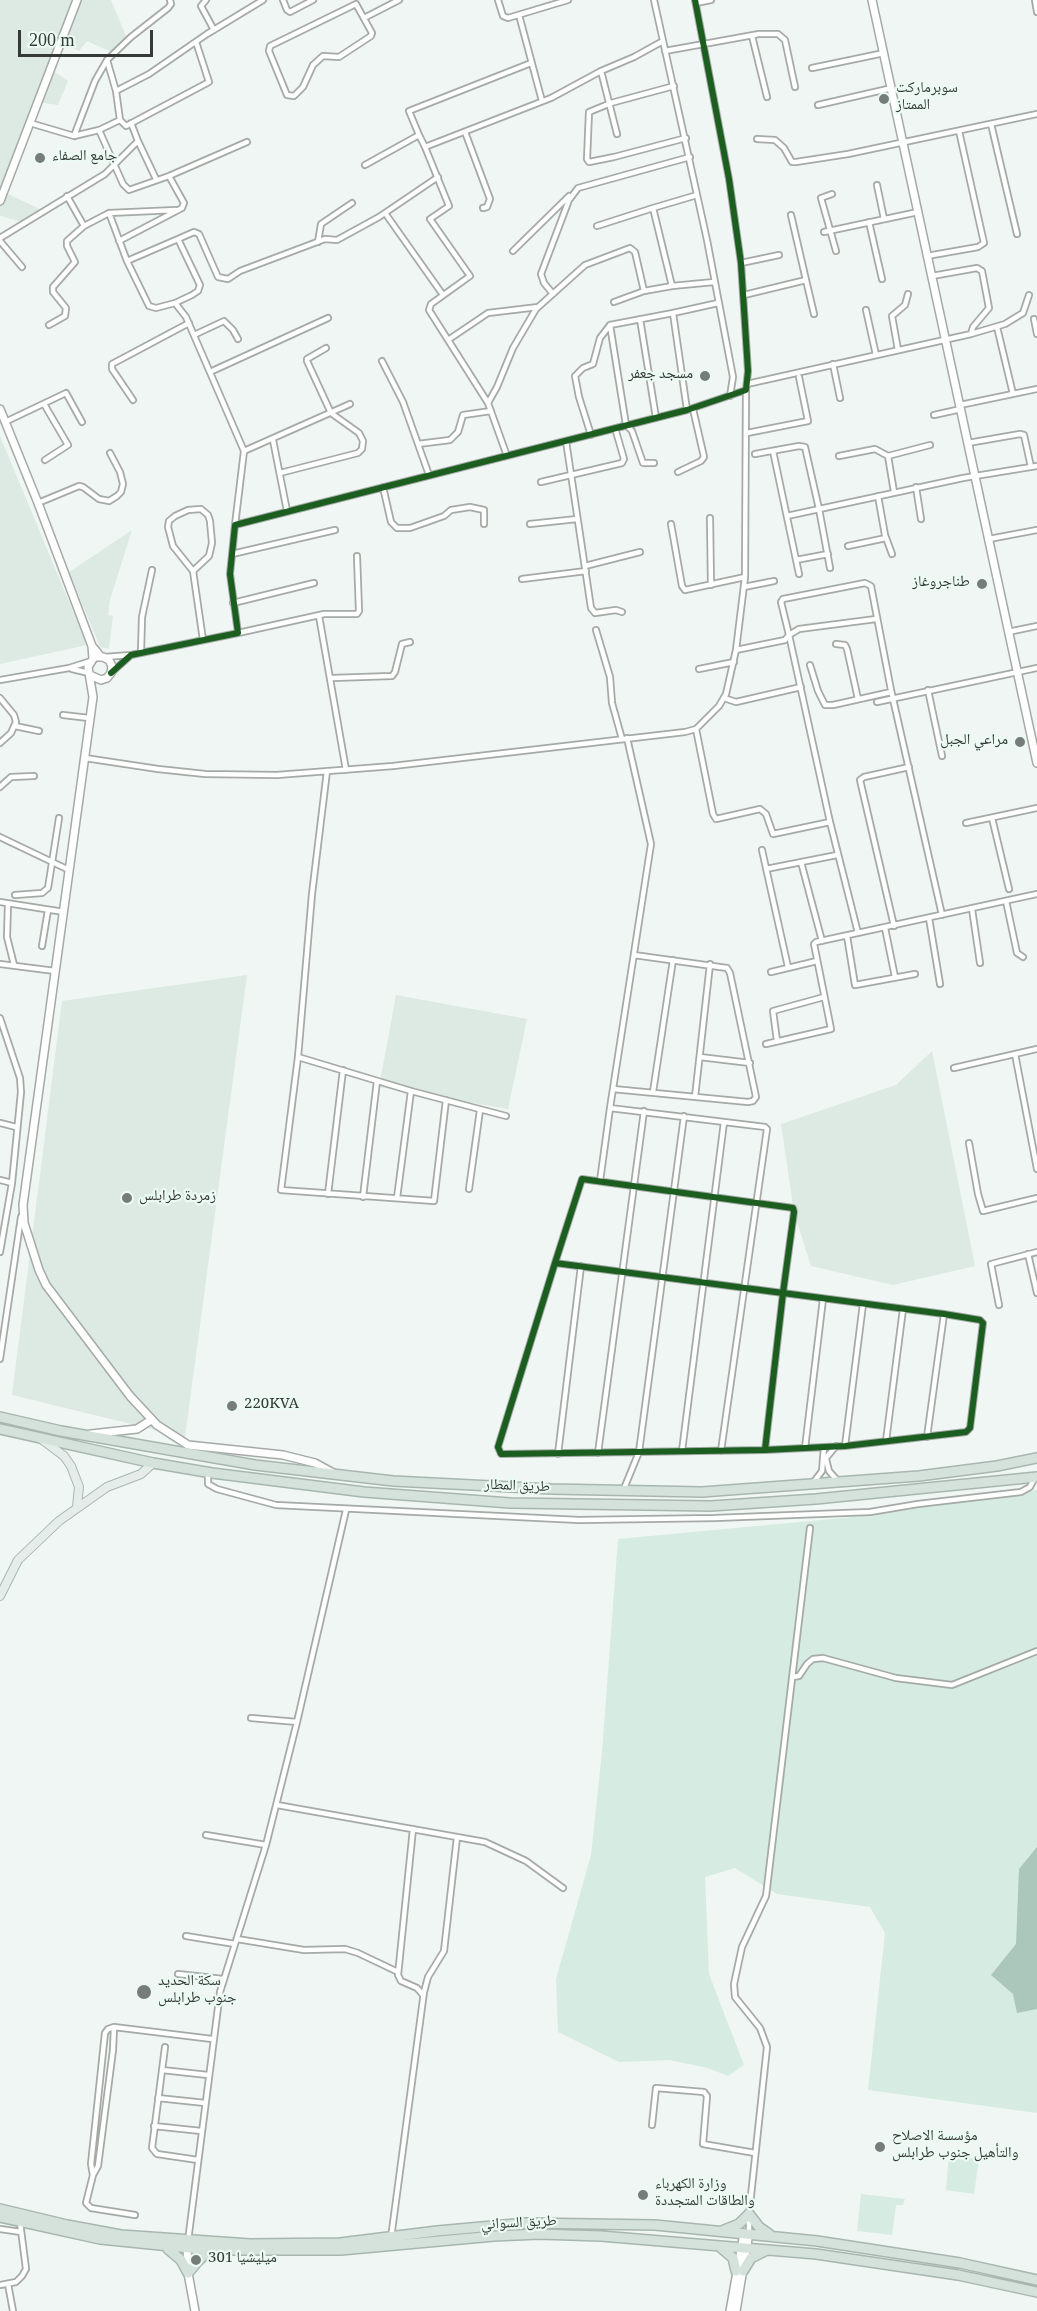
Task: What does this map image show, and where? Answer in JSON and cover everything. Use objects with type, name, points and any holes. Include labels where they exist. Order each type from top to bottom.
[{"type":"highway","name":"طريق المطار","points":[[0,1417],[214,1458],[393,1481],[481,1486],[702,1492],[919,1476],[1037,1460]]},
{"type":"highway","name":"طريق المطار","points":[[0,1429],[208,1473],[363,1492],[528,1503],[711,1506],[810,1499],[1036,1476]]},
{"type":"highway","name":"طريق السواني","points":[[0,2209],[35,2222],[100,2239],[163,2247],[307,2244],[391,2238],[492,2225],[560,2222],[655,2225],[774,2236],[950,2261],[1037,2280]]},
{"type":"highway","points":[[718,2231],[733,2227],[749,2216],[759,2227],[774,2236]]},
{"type":"highway","name":"طريق السواني","points":[[0,2217],[21,2227],[35,2222],[210,2250],[341,2250],[539,2234],[601,2235],[816,2254],[947,2273],[1037,2292]]},
{"type":"highway","points":[[711,2245],[729,2252],[739,2271],[750,2258],[764,2250],[772,2250]]},
{"type":"highway","points":[[163,2247],[176,2254],[188,2273],[210,2250]]},
{"type":"main road","points":[[38,1437],[64,1456],[72,1466],[79,1487],[77,1507]]},
{"type":"main road","points":[[0,1596],[11,1571],[27,1550],[77,1507],[107,1488],[141,1474],[153,1463]]},
{"type":"street","points":[[0,201],[77,0]]},
{"type":"street","points":[[74,136],[95,81],[107,60],[130,37],[168,8],[171,4],[170,0]]},
{"type":"street","points":[[206,0],[201,6],[214,30]]},
{"type":"street","points":[[116,91],[149,74],[263,0]]},
{"type":"street","points":[[283,0],[290,12],[313,0]]},
{"type":"street","points":[[364,18],[399,0]]},
{"type":"street","points":[[498,0],[503,16],[508,18],[568,0]]},
{"type":"street","points":[[654,0],[690,156],[732,377],[730,396]]},
{"type":"street","points":[[85,758],[159,770],[205,774],[277,775],[393,766],[689,732],[696,729],[724,698],[734,662],[745,578],[748,371],[741,263],[729,179],[696,1],[711,0]]},
{"type":"street","points":[[872,0],[1037,763]]},
{"type":"street","points":[[1035,0],[1037,12]]},
{"type":"street","points":[[354,4],[357,5],[364,18],[372,33],[370,37],[339,57],[322,56],[313,65],[303,87],[294,96],[287,94],[269,51],[270,46],[354,4]]},
{"type":"street","points":[[519,15],[543,101]]},
{"type":"street","points":[[665,51],[752,36],[771,34],[783,37],[795,87]]},
{"type":"street","points":[[752,36],[767,97]]},
{"type":"street","points":[[425,147],[543,101],[663,41]]},
{"type":"street","points":[[107,60],[116,91],[120,120],[125,126],[209,82],[195,42]]},
{"type":"street","points":[[812,68],[884,53]]},
{"type":"street","points":[[507,456],[488,403],[429,310],[429,305],[470,276],[429,219],[449,206],[409,111],[531,63]]},
{"type":"street","points":[[601,71],[617,134]]},
{"type":"street","points":[[674,86],[589,112],[587,159],[589,162],[686,138]]},
{"type":"street","points":[[818,105],[892,88]]},
{"type":"street","points":[[757,139],[775,140],[784,148],[792,162],[796,162],[903,143],[1037,114]]},
{"type":"street","points":[[30,123],[74,136],[99,130],[120,120]]},
{"type":"street","points":[[131,123],[156,179]]},
{"type":"street","points":[[991,124],[1017,234]]},
{"type":"street","points":[[99,130],[125,188],[129,190],[169,176],[247,142]]},
{"type":"street","points":[[927,256],[978,247],[984,243],[958,131]]},
{"type":"street","points":[[465,132],[490,199],[487,207],[483,208]]},
{"type":"street","points":[[365,165],[419,135]]},
{"type":"street","points":[[22,267],[0,240],[105,174],[138,141]]},
{"type":"street","points":[[513,251],[578,188],[690,156]]},
{"type":"street","points":[[49,325],[65,316],[66,308],[53,292],[52,287],[75,262],[67,241],[84,226],[109,213],[182,208],[184,203],[169,176]]},
{"type":"street","points":[[127,261],[194,232],[199,234],[218,277],[223,280],[325,239],[337,240],[385,213],[438,177]]},
{"type":"street","points":[[877,185],[884,219]]},
{"type":"street","points":[[553,294],[541,274],[569,200],[578,188]]},
{"type":"street","points":[[832,194],[822,198],[827,231],[836,251]]},
{"type":"street","points":[[597,226],[697,195]]},
{"type":"street","points":[[67,196],[84,226]]},
{"type":"street","points":[[318,242],[321,224],[352,203]]},
{"type":"street","points":[[653,208],[672,286]]},
{"type":"street","points":[[119,241],[176,210]]},
{"type":"street","points":[[827,231],[918,212]]},
{"type":"street","points":[[109,213],[127,261],[149,306],[156,308],[175,303],[198,291],[200,285],[178,239]]},
{"type":"street","points":[[385,213],[443,295]]},
{"type":"street","points":[[791,215],[814,314]]},
{"type":"street","points":[[869,222],[882,279]]},
{"type":"street","points":[[488,403],[513,348],[537,307],[585,265],[630,248],[635,252],[644,291]]},
{"type":"street","points":[[741,263],[779,255]]},
{"type":"street","points":[[932,276],[977,268],[982,271],[989,308],[986,315],[973,327],[971,334]]},
{"type":"street","points":[[744,295],[806,280]]},
{"type":"street","points":[[614,302],[644,291],[714,282]]},
{"type":"street","points":[[898,350],[892,316],[905,305],[908,294]]},
{"type":"street","points":[[747,384],[998,327],[1014,321],[1023,314],[1029,295]]},
{"type":"street","points":[[175,303],[181,308],[189,323],[244,451],[230,574],[238,633]]},
{"type":"street","points":[[591,435],[575,376],[582,368],[593,364],[600,338],[610,325],[718,303]]},
{"type":"street","points":[[448,340],[488,313],[537,307]]},
{"type":"street","points":[[866,310],[876,355]]},
{"type":"street","points":[[673,313],[690,409],[704,457],[701,461],[678,472]]},
{"type":"street","points":[[210,372],[328,318]]},
{"type":"street","points":[[640,319],[656,418]]},
{"type":"street","points":[[1034,319],[1037,334]]},
{"type":"street","points":[[194,335],[224,321],[238,339]]},
{"type":"street","points":[[133,400],[112,369],[112,364],[189,323]]},
{"type":"street","points":[[610,325],[626,425],[632,431],[643,463],[654,463]]},
{"type":"street","points":[[998,327],[1013,394]]},
{"type":"street","points":[[280,473],[361,451],[363,441],[359,433],[331,413],[306,360],[326,348]]},
{"type":"street","points":[[382,361],[403,402],[429,475]]},
{"type":"street","points":[[833,364],[840,398]]},
{"type":"street","points":[[747,433],[808,421],[799,377]]},
{"type":"street","points":[[934,415],[1037,388]]},
{"type":"street","points":[[235,525],[656,418],[746,390]]},
{"type":"street","points":[[5,422],[66,393],[82,422]]},
{"type":"street","points":[[44,404],[68,445],[45,460]]},
{"type":"street","points":[[244,451],[351,404]]},
{"type":"street","points":[[0,409],[39,503],[92,646],[90,674],[93,697]]},
{"type":"street","points":[[418,444],[450,440],[458,432],[463,415],[490,411]]},
{"type":"street","points":[[541,482],[570,477],[623,462],[615,428]]},
{"type":"street","points":[[787,516],[894,492],[1034,466],[1024,435],[968,443]]},
{"type":"street","points":[[273,440],[287,511]]},
{"type":"street","points":[[566,441],[591,608],[593,612],[622,612]]},
{"type":"street","points":[[839,456],[875,449],[888,456],[930,445]]},
{"type":"street","points":[[755,454],[799,446],[805,447],[830,568]]},
{"type":"street","points":[[773,451],[799,574]]},
{"type":"street","points":[[39,503],[79,486],[99,499],[109,501],[117,496],[123,484],[120,472],[110,453]]},
{"type":"street","points":[[888,456],[894,492]]},
{"type":"street","points":[[383,487],[390,522],[397,528],[410,528],[444,516],[452,510],[470,507],[484,510],[484,524]]},
{"type":"street","points":[[916,488],[921,519]]},
{"type":"street","points":[[878,496],[886,538],[892,554]]},
{"type":"street","points":[[193,571],[209,556],[212,543],[210,521],[208,515],[201,509],[188,510],[175,516],[169,521],[169,534],[173,546],[193,571],[203,640]]},
{"type":"street","points":[[710,518],[711,585]]},
{"type":"street","points":[[530,524],[577,519]]},
{"type":"street","points":[[671,524],[683,589],[687,591],[745,578]]},
{"type":"street","points":[[232,554],[335,530]]},
{"type":"street","points":[[989,539],[1037,530]]},
{"type":"street","points":[[848,546],[886,538]]},
{"type":"street","points":[[522,579],[585,568],[640,552]]},
{"type":"street","points":[[796,560],[828,554]]},
{"type":"street","points":[[0,680],[69,668],[102,657],[131,655],[319,616],[358,613],[357,556]]},
{"type":"street","points":[[141,652],[142,617],[152,570]]},
{"type":"street","points":[[744,587],[774,580]]},
{"type":"street","points":[[233,603],[314,583]]},
{"type":"street","points":[[858,933],[837,855],[781,602],[783,599],[865,583],[871,586],[892,698],[942,915]]},
{"type":"street","points":[[319,616],[332,678],[346,770]]},
{"type":"street","points":[[736,650],[779,643],[799,629],[876,619]]},
{"type":"street","points":[[1008,632],[1037,626]]},
{"type":"street","points":[[596,630],[610,677],[612,703],[624,739],[651,844],[600,1181]]},
{"type":"street","points":[[332,678],[392,676],[402,644],[410,642]]},
{"type":"street","points":[[836,644],[845,645],[847,649],[858,699]]},
{"type":"street","points":[[92,646],[111,663],[109,676]]},
{"type":"street","points":[[0,1359],[64,912],[89,718],[93,697],[98,687],[131,655]]},
{"type":"street","points":[[699,669],[734,662]]},
{"type":"street","points":[[810,664],[825,705],[891,692]]},
{"type":"street","points":[[69,668],[90,674],[98,680],[109,676]]},
{"type":"street","points":[[877,702],[1037,668]]},
{"type":"street","points":[[724,698],[736,702],[801,687]]},
{"type":"street","points":[[928,690],[942,756]]},
{"type":"street","points":[[0,698],[14,715],[15,726],[0,743]]},
{"type":"street","points":[[63,714],[89,718]]},
{"type":"street","points":[[15,726],[39,731]]},
{"type":"street","points":[[696,729],[713,814],[716,819],[760,809],[766,814],[772,834],[830,822]]},
{"type":"street","points":[[894,926],[860,780],[864,777],[909,767]]},
{"type":"street","points":[[327,771],[312,894],[298,1057],[281,1190],[434,1201],[446,1100]]},
{"type":"street","points":[[0,787],[11,777],[34,776]]},
{"type":"street","points":[[966,823],[1037,808]]},
{"type":"street","points":[[15,895],[46,891],[49,886],[59,818]]},
{"type":"street","points":[[992,818],[1009,889]]},
{"type":"street","points":[[0,837],[69,870]]},
{"type":"street","points":[[762,850],[788,968]]},
{"type":"street","points":[[766,869],[837,855]]},
{"type":"street","points":[[801,862],[822,940]]},
{"type":"street","points":[[766,1044],[831,1029],[814,944],[822,940],[1037,894]]},
{"type":"street","points":[[1006,901],[1017,953],[1023,957]]},
{"type":"street","points":[[0,902],[64,912]]},
{"type":"street","points":[[8,904],[7,931],[14,965]]},
{"type":"street","points":[[972,909],[980,963]]},
{"type":"street","points":[[42,946],[48,910]]},
{"type":"street","points":[[929,918],[940,984]]},
{"type":"street","points":[[885,928],[895,978]]},
{"type":"street","points":[[0,930],[7,931]]},
{"type":"street","points":[[847,936],[854,984],[915,974]]},
{"type":"street","points":[[613,1089],[753,1101],[756,1091],[730,973],[723,966],[634,955]]},
{"type":"street","points":[[653,1092],[673,960]]},
{"type":"street","points":[[771,972],[817,961]]},
{"type":"street","points":[[0,964],[55,971]]},
{"type":"street","points":[[695,1097],[710,964]]},
{"type":"street","points":[[777,1041],[773,1011],[824,997]]},
{"type":"street","points":[[0,1018],[21,1085],[12,1183],[0,1252]]},
{"type":"street","points":[[0,1045],[9,1043]]},
{"type":"street","points":[[954,1068],[1037,1049]]},
{"type":"street","points":[[1015,1054],[1037,1169]]},
{"type":"street","points":[[298,1057],[411,1091],[507,1116]]},
{"type":"street","points":[[700,1057],[750,1063]]},
{"type":"street","points":[[328,1194],[343,1070]]},
{"type":"street","points":[[363,1197],[377,1081]]},
{"type":"street","points":[[397,1198],[411,1091]]},
{"type":"street","points":[[610,1108],[765,1127],[767,1130],[722,1451]]},
{"type":"street","points":[[469,1189],[480,1110]]},
{"type":"street","points":[[598,1453],[644,1111]]},
{"type":"street","points":[[623,1491],[639,1452],[684,1116]]},
{"type":"street","points":[[682,1451],[724,1122]]},
{"type":"street","points":[[0,1123],[16,1127]]},
{"type":"street","points":[[969,1143],[983,1211],[1037,1198]]},
{"type":"street","points":[[555,1263],[783,1293],[903,1310],[944,1314],[980,1320],[983,1323],[969,1428],[966,1432],[845,1446],[765,1450],[502,1455],[498,1450],[555,1263],[581,1180],[585,1178],[757,1201],[791,1206],[794,1210],[783,1293],[765,1450]]},
{"type":"street","points":[[0,1180],[12,1183]]},
{"type":"street","points":[[9,1203],[22,1208]]},
{"type":"street","points":[[22,1208],[39,1270],[46,1285],[115,1377],[151,1420],[188,1445],[283,1455],[315,1463],[336,1474]]},
{"type":"street","points":[[999,1305],[991,1264],[1037,1252]]},
{"type":"street","points":[[1028,1254],[1037,1293]]},
{"type":"street","points":[[558,1454],[581,1266]]},
{"type":"street","points":[[805,1448],[823,1299]]},
{"type":"street","points":[[845,1446],[863,1304]]},
{"type":"street","points":[[886,1441],[903,1310]]},
{"type":"street","points":[[927,1437],[944,1314]]},
{"type":"street","points":[[86,1435],[137,1429],[151,1420]]},
{"type":"street","points":[[825,1458],[836,1446]]},
{"type":"street","points":[[816,1447],[825,1458],[829,1471],[839,1482]]},
{"type":"street","points":[[811,1484],[822,1471],[825,1447]]},
{"type":"street","points":[[208,1473],[206,1481],[209,1485],[252,1500],[276,1505],[579,1520],[856,1513],[1021,1492],[1030,1487],[1036,1476]]},
{"type":"street","points":[[195,2311],[188,2273],[187,2245],[212,2039],[223,1979],[277,1805],[346,1510]]},
{"type":"street","points":[[730,2311],[749,2216],[766,2040],[760,2028],[735,1997],[734,1984],[744,1940],[766,1896],[810,1528]]},
{"type":"street","points":[[793,1677],[799,1676],[813,1659],[823,1658],[896,1678],[952,1685],[1037,1651]]},
{"type":"street","points":[[251,1718],[297,1722]]},
{"type":"street","points":[[277,1805],[485,1842],[506,1850],[536,1867],[563,1888]]},
{"type":"street","points":[[413,1830],[398,1972],[401,1981],[417,1988],[423,1995]]},
{"type":"street","points":[[206,1835],[266,1845]]},
{"type":"street","points":[[391,2238],[423,1995],[429,1977],[444,1951],[458,1838]]},
{"type":"street","points":[[186,1936],[304,1950],[345,1949],[398,1972]]},
{"type":"street","points":[[178,1974],[223,1979]]},
{"type":"street","points":[[93,2175],[91,2164],[105,2033],[108,2029],[114,2027],[212,2039]]},
{"type":"street","points":[[114,2027],[98,2166],[93,2175],[86,2203],[88,2207],[135,2215]]},
{"type":"street","points":[[165,2047],[152,2148],[154,2153],[198,2160]]},
{"type":"street","points":[[162,2070],[208,2075]]},
{"type":"street","points":[[652,2125],[656,2088],[704,2092],[707,2096],[703,2144],[755,2153]]},
{"type":"street","points":[[158,2098],[205,2103]]},
{"type":"street","points":[[154,2126],[201,2131]]},
{"type":"street","points":[[0,2229],[21,2227],[26,2269],[19,2279],[0,2285]]},
{"type":"street","points":[[736,2311],[739,2271]]},
{"type":"street","points":[[8,2284],[13,2311]]},
{"type":"shaded area","points":[[0,0],[111,0],[128,41],[111,52],[87,41],[79,51],[61,41],[50,69],[68,81],[58,105],[38,102],[4,192],[42,210],[23,222],[0,216]]},
{"type":"shaded area","points":[[0,436],[87,645],[0,664]]},
{"type":"shaded area","points":[[132,530],[110,600],[108,615],[113,616],[109,649],[100,647],[69,572]]},
{"type":"shaded area","name":"زمردة طرابلس","points":[[247,975],[185,1437],[12,1395],[62,1001]]},
{"type":"shaded area","points":[[396,995],[527,1019],[508,1109],[379,1087]]},
{"type":"shaded area","points":[[932,1051],[975,1266],[893,1285],[811,1266],[794,1212],[781,1124],[896,1085]]},
{"type":"shaded area","points":[[1037,1490],[1037,2113],[868,2090],[885,1933],[870,1907],[777,1894],[735,1868],[705,1877],[709,1974],[744,2065],[728,2076],[708,2068],[669,2060],[619,2062],[558,2032],[556,1979],[591,1855],[602,1752],[618,1539],[864,1516]]},
{"type":"shaded area","points":[[1037,1847],[1037,2009],[1017,2013],[1013,1994],[991,1975],[1016,1944],[1019,1869]]},
{"type":"shaded area","points":[[949,2155],[979,2159],[974,2194],[946,2190]]},
{"type":"shaded area","points":[[861,2194],[905,2199],[903,2205],[896,2205],[892,2235],[857,2231]]},
{"type":"cycle path","points":[[111,673],[131,655],[238,633],[230,574],[235,525],[687,410],[746,390],[748,371],[741,263],[729,179],[695,0]]},
{"type":"cycle path","points":[[555,1263],[783,1293],[944,1314],[980,1320],[983,1323],[970,1428],[966,1432],[845,1446],[765,1450],[501,1454],[498,1447],[555,1263],[582,1179],[793,1208],[794,1212],[783,1293],[765,1450]]},
{"type":"place","name":"سوبرماركت الممتاز","points":[[884,99]]},
{"type":"place","name":"جامع الصفاء","points":[[40,158]]},
{"type":"place","name":"مسجد جعفر","points":[[705,376]]},
{"type":"place","name":"طناجروغاز","points":[[982,584]]},
{"type":"place","name":"مراعي الجبل","points":[[1020,742]]},
{"type":"place","name":"زمردة طرابلس","points":[[127,1198]]},
{"type":"place","name":"220KVA","points":[[232,1406]]},
{"type":"place","name":"سكة الحديد جنوب طرابلس","points":[[144,1992]]},
{"type":"place","name":"مؤسسة الاصلاح والتأهيل جنوب طرابلس","points":[[880,2147]]},
{"type":"place","name":"وزارة الكهرباء والطاقات المتجددة","points":[[643,2195]]},
{"type":"place","name":"ميليشيا 301","points":[[196,2260]]}]
